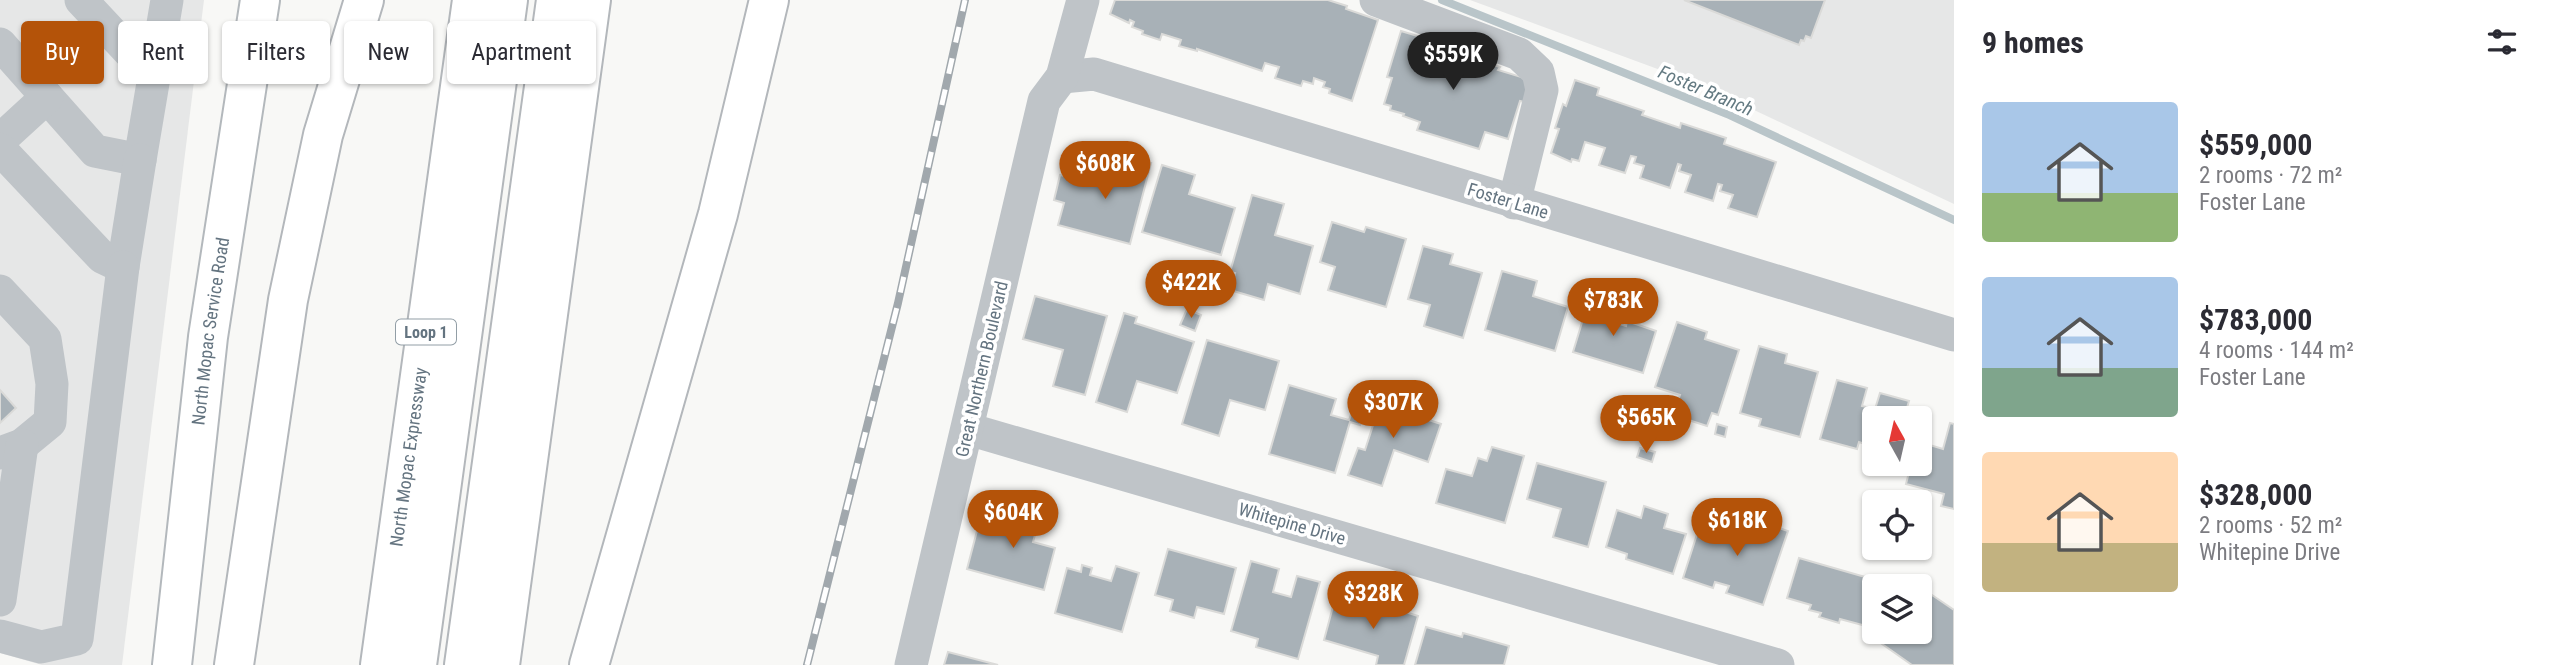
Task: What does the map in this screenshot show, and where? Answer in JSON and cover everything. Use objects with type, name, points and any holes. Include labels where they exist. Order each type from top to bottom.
[{"type":"main road","name":"North Mopac Service Road","points":[[172,665],[208,337],[260,0]]},
{"type":"main road","points":[[234,665],[288,300],[323,135],[364,0]]},
{"type":"main road","name":"North Mopac Expressway","points":[[380,665],[472,0]]},
{"type":"main road","points":[[417,665],[508,0]]},
{"type":"main road","points":[[464,665],[556,0]]},
{"type":"main road","points":[[500,665],[591,0]]},
{"type":"main road","points":[[589,665],[718,214],[769,0]]},
{"type":"street","points":[[80,0],[118,41]]},
{"type":"street","points":[[163,21],[167,0]]},
{"type":"street","name":"Great Northern Boulevard","points":[[911,665],[1044,102],[1062,77],[1083,0]]},
{"type":"street","points":[[1376,0],[1519,54],[1538,72],[1542,90],[1514,203]]},
{"type":"street","points":[[0,44],[95,150],[140,160]]},
{"type":"street","name":"Foster Lane","points":[[1062,77],[1094,74],[1954,335]]},
{"type":"street","points":[[0,636],[41,647],[77,639],[123,267],[152,84]]},
{"type":"street","points":[[0,140],[47,97]]},
{"type":"street","points":[[0,149],[102,257],[123,267]]},
{"type":"street","points":[[0,291],[44,339],[52,384],[50,422],[11,449],[0,600]]},
{"type":"street","name":"Whitepine Drive","points":[[968,429],[1777,665]]},
{"type":"shaded area","points":[[0,0],[204,0],[201,21],[118,21],[118,84],[194,84],[122,665],[42,665],[0,653]]},
{"type":"shaded area","points":[[1470,0],[1954,0],[1954,204],[1701,85]]},
{"type":"building","points":[[1115,0],[1328,0],[1378,20],[1352,101],[1329,93],[1330,89],[1323,87],[1325,82],[1314,78],[1313,84],[1303,81],[1301,86],[1275,78],[1279,67],[1265,63],[1262,71],[1197,49],[1179,46],[1181,40],[1162,34],[1160,40],[1142,34],[1143,31],[1132,27],[1134,22],[1130,20],[1129,23],[1110,14]]},
{"type":"building","points":[[1684,0],[1825,0],[1811,38],[1806,36],[1799,45]]},
{"type":"building","points":[[1401,31],[1431,40],[1430,44],[1500,67],[1498,70],[1531,80],[1524,102],[1520,101],[1508,139],[1485,132],[1479,149],[1417,130],[1420,122],[1390,110],[1391,106],[1384,104],[1392,78],[1387,77]]},
{"type":"building","points":[[1575,80],[1599,88],[1597,95],[1644,111],[1642,115],[1680,128],[1681,123],[1726,138],[1724,144],[1776,162],[1757,217],[1728,208],[1733,195],[1720,191],[1722,185],[1718,184],[1713,201],[1685,192],[1691,175],[1679,171],[1681,165],[1678,164],[1670,188],[1640,178],[1644,166],[1634,163],[1636,157],[1631,156],[1625,173],[1599,165],[1605,148],[1585,142],[1579,161],[1572,159],[1571,162],[1551,153],[1559,129],[1555,128]]},
{"type":"building","points":[[1120,154],[1151,163],[1130,244],[1058,225],[1064,203],[1054,200],[1060,175],[1070,177],[1071,173],[1112,184]]},
{"type":"building","points":[[1162,165],[1195,175],[1189,194],[1235,208],[1221,255],[1142,232]]},
{"type":"building","points":[[1252,195],[1284,204],[1275,235],[1313,246],[1300,294],[1268,284],[1264,300],[1230,290],[1235,273],[1230,272]]},
{"type":"building","points":[[1332,222],[1364,232],[1366,227],[1406,239],[1386,307],[1328,290],[1335,267],[1320,262]]},
{"type":"building","points":[[1423,246],[1453,254],[1450,264],[1482,273],[1463,338],[1424,326],[1430,305],[1408,299]]},
{"type":"building","points":[[1502,271],[1537,281],[1533,296],[1568,307],[1555,351],[1485,330]]},
{"type":"building","points":[[1035,296],[1107,316],[1085,395],[1053,386],[1063,350],[1023,339]]},
{"type":"building","points":[[1590,296],[1618,305],[1613,322],[1626,326],[1627,321],[1656,331],[1643,373],[1573,352]]},
{"type":"building","points":[[1187,309],[1201,315],[1195,331],[1180,325]]},
{"type":"building","points":[[1124,313],[1137,317],[1135,323],[1194,342],[1177,393],[1137,381],[1127,412],[1096,402]]},
{"type":"building","points":[[1677,322],[1707,332],[1705,339],[1739,350],[1718,415],[1712,413],[1707,426],[1673,415],[1680,395],[1655,387]]},
{"type":"building","points":[[1207,340],[1279,361],[1265,410],[1230,400],[1219,436],[1182,424]]},
{"type":"building","points":[[1759,346],[1787,354],[1785,363],[1818,372],[1800,437],[1759,426],[1761,419],[1740,413]]},
{"type":"building","points":[[1837,380],[1867,388],[1862,406],[1862,443],[1859,442],[1857,449],[1820,439]]},
{"type":"building","points":[[1289,385],[1336,399],[1331,415],[1349,420],[1353,409],[1365,412],[1360,425],[1350,422],[1335,473],[1269,454]]},
{"type":"building","points":[[0,390],[16,408],[0,423]]},
{"type":"building","points":[[1384,391],[1408,399],[1404,412],[1441,424],[1428,462],[1394,450],[1382,486],[1348,475],[1358,448],[1365,450]]},
{"type":"building","points":[[1880,393],[1909,401],[1908,406],[1876,406]]},
{"type":"building","points":[[1950,423],[1954,424],[1954,509],[1941,506],[1944,494],[1906,484],[1908,476],[1932,476],[1932,446],[1943,449]]},
{"type":"building","points":[[1717,424],[1727,427],[1725,437],[1715,434]]},
{"type":"building","points":[[1492,447],[1524,456],[1505,523],[1436,503],[1446,469],[1472,476],[1478,458],[1487,461]]},
{"type":"building","points":[[1640,448],[1655,452],[1652,462],[1637,457]]},
{"type":"building","points":[[1537,463],[1606,482],[1588,547],[1553,537],[1561,509],[1527,499]]},
{"type":"building","points":[[1009,502],[1042,510],[1033,542],[1055,548],[1044,590],[967,569],[978,527],[1000,533]]},
{"type":"building","points":[[1644,506],[1668,514],[1664,528],[1686,534],[1673,574],[1626,559],[1627,554],[1606,547],[1617,510],[1641,518]]},
{"type":"building","points":[[1712,517],[1749,530],[1753,519],[1788,531],[1763,605],[1726,593],[1729,586],[1715,582],[1713,588],[1683,578],[1698,531],[1707,534]]},
{"type":"building","points":[[1168,549],[1236,568],[1224,614],[1197,607],[1194,618],[1170,611],[1173,600],[1155,595]]},
{"type":"building","points":[[1799,558],[1862,576],[1862,625],[1840,619],[1839,623],[1819,617],[1821,613],[1809,610],[1811,605],[1787,598]]},
{"type":"building","points":[[1251,561],[1279,569],[1273,592],[1291,597],[1297,576],[1320,582],[1298,659],[1256,647],[1258,639],[1231,631]]},
{"type":"building","points":[[1082,565],[1092,568],[1090,575],[1111,581],[1116,566],[1139,573],[1122,632],[1055,613],[1067,568],[1081,572]]},
{"type":"building","points":[[1932,595],[1954,610],[1954,665],[1912,665],[1882,644],[1932,644]]},
{"type":"building","points":[[1335,599],[1365,608],[1367,600],[1418,616],[1404,665],[1376,665],[1378,656],[1324,640]]},
{"type":"building","points":[[1426,627],[1462,637],[1463,633],[1509,646],[1504,665],[1415,665]]},
{"type":"building","points":[[948,652],[998,665],[944,665]]},
{"type":"waterway","name":"Foster Branch","points":[[1442,0],[1727,114],[1954,220]]},
{"type":"railway","points":[[807,665],[898,303],[965,0]]}]
